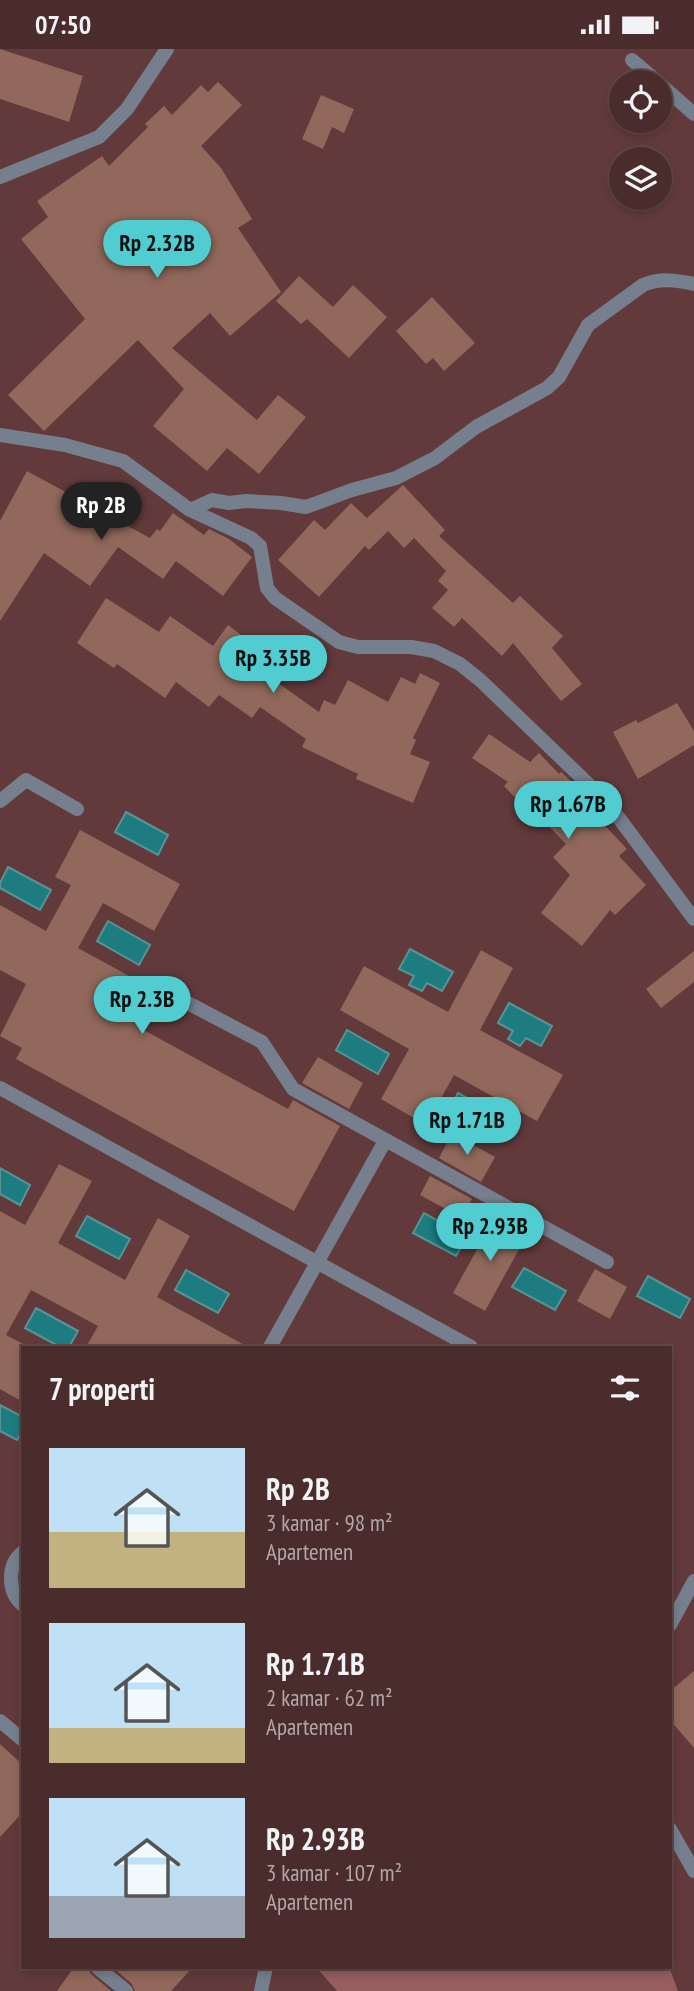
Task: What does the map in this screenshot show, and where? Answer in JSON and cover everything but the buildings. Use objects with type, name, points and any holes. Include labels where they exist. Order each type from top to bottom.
[{"type":"street","points":[[0,177],[99,137],[127,109],[167,49]]},
{"type":"street","points":[[632,60],[644,70]]},
{"type":"street","points":[[672,95],[694,114]]},
{"type":"street","points":[[190,510],[212,500],[229,503],[281,503],[306,507],[396,478],[435,458],[476,427],[547,388],[559,377],[588,325],[643,285],[653,281],[679,280],[694,284]]},
{"type":"street","points":[[0,435],[65,445],[123,461],[190,510],[255,541],[260,546],[267,587],[275,598],[339,642],[358,647],[411,647],[434,651],[460,664],[607,802],[694,919]]},
{"type":"street","points":[[0,801],[26,780],[77,809]]},
{"type":"street","points":[[184,1001],[262,1042],[293,1089],[607,1262]]},
{"type":"street","points":[[0,1088],[469,1346]]},
{"type":"street","points":[[271,1346],[385,1141]]},
{"type":"street","points":[[21,1553],[16,1557],[10,1580],[17,1600],[21,1603]]},
{"type":"street","points":[[672,1621],[694,1581]]},
{"type":"street","points":[[0,1721],[21,1737]]},
{"type":"street","points":[[672,1832],[694,1871]]},
{"type":"street","points":[[99,1969],[125,1991]]},
{"type":"street","points":[[261,1991],[265,1969]]},
{"type":"shaded area","points":[[318,1969],[670,1969],[678,1991],[337,1991]]},
{"type":"water","points":[[126,812],[168,835],[158,855],[115,832]]},
{"type":"water","points":[[8,867],[51,890],[40,910],[0,888]]},
{"type":"water","points":[[108,921],[150,945],[139,965],[97,941]]},
{"type":"water","points":[[410,949],[453,972],[442,991],[427,983],[422,991],[409,985],[414,976],[399,969]]},
{"type":"water","points":[[509,1003],[552,1026],[541,1046],[526,1038],[520,1046],[508,1039],[513,1031],[498,1023]]},
{"type":"water","points":[[347,1030],[389,1054],[378,1074],[336,1050]]},
{"type":"water","points":[[458,1093],[500,1116],[489,1136],[447,1113]]},
{"type":"water","points":[[0,1168],[30,1185],[20,1205],[0,1194]]},
{"type":"water","points":[[424,1213],[467,1237],[456,1256],[413,1233]]},
{"type":"water","points":[[87,1216],[130,1239],[119,1259],[76,1236]]},
{"type":"water","points":[[524,1268],[566,1291],[555,1310],[512,1287]]},
{"type":"water","points":[[186,1270],[229,1294],[218,1313],[175,1290]]},
{"type":"water","points":[[648,1276],[690,1299],[680,1318],[637,1296]]},
{"type":"water","points":[[36,1308],[78,1331],[70,1346],[58,1346],[25,1328]]},
{"type":"water","points":[[0,1405],[21,1416],[21,1433],[17,1440],[0,1431]]}]
